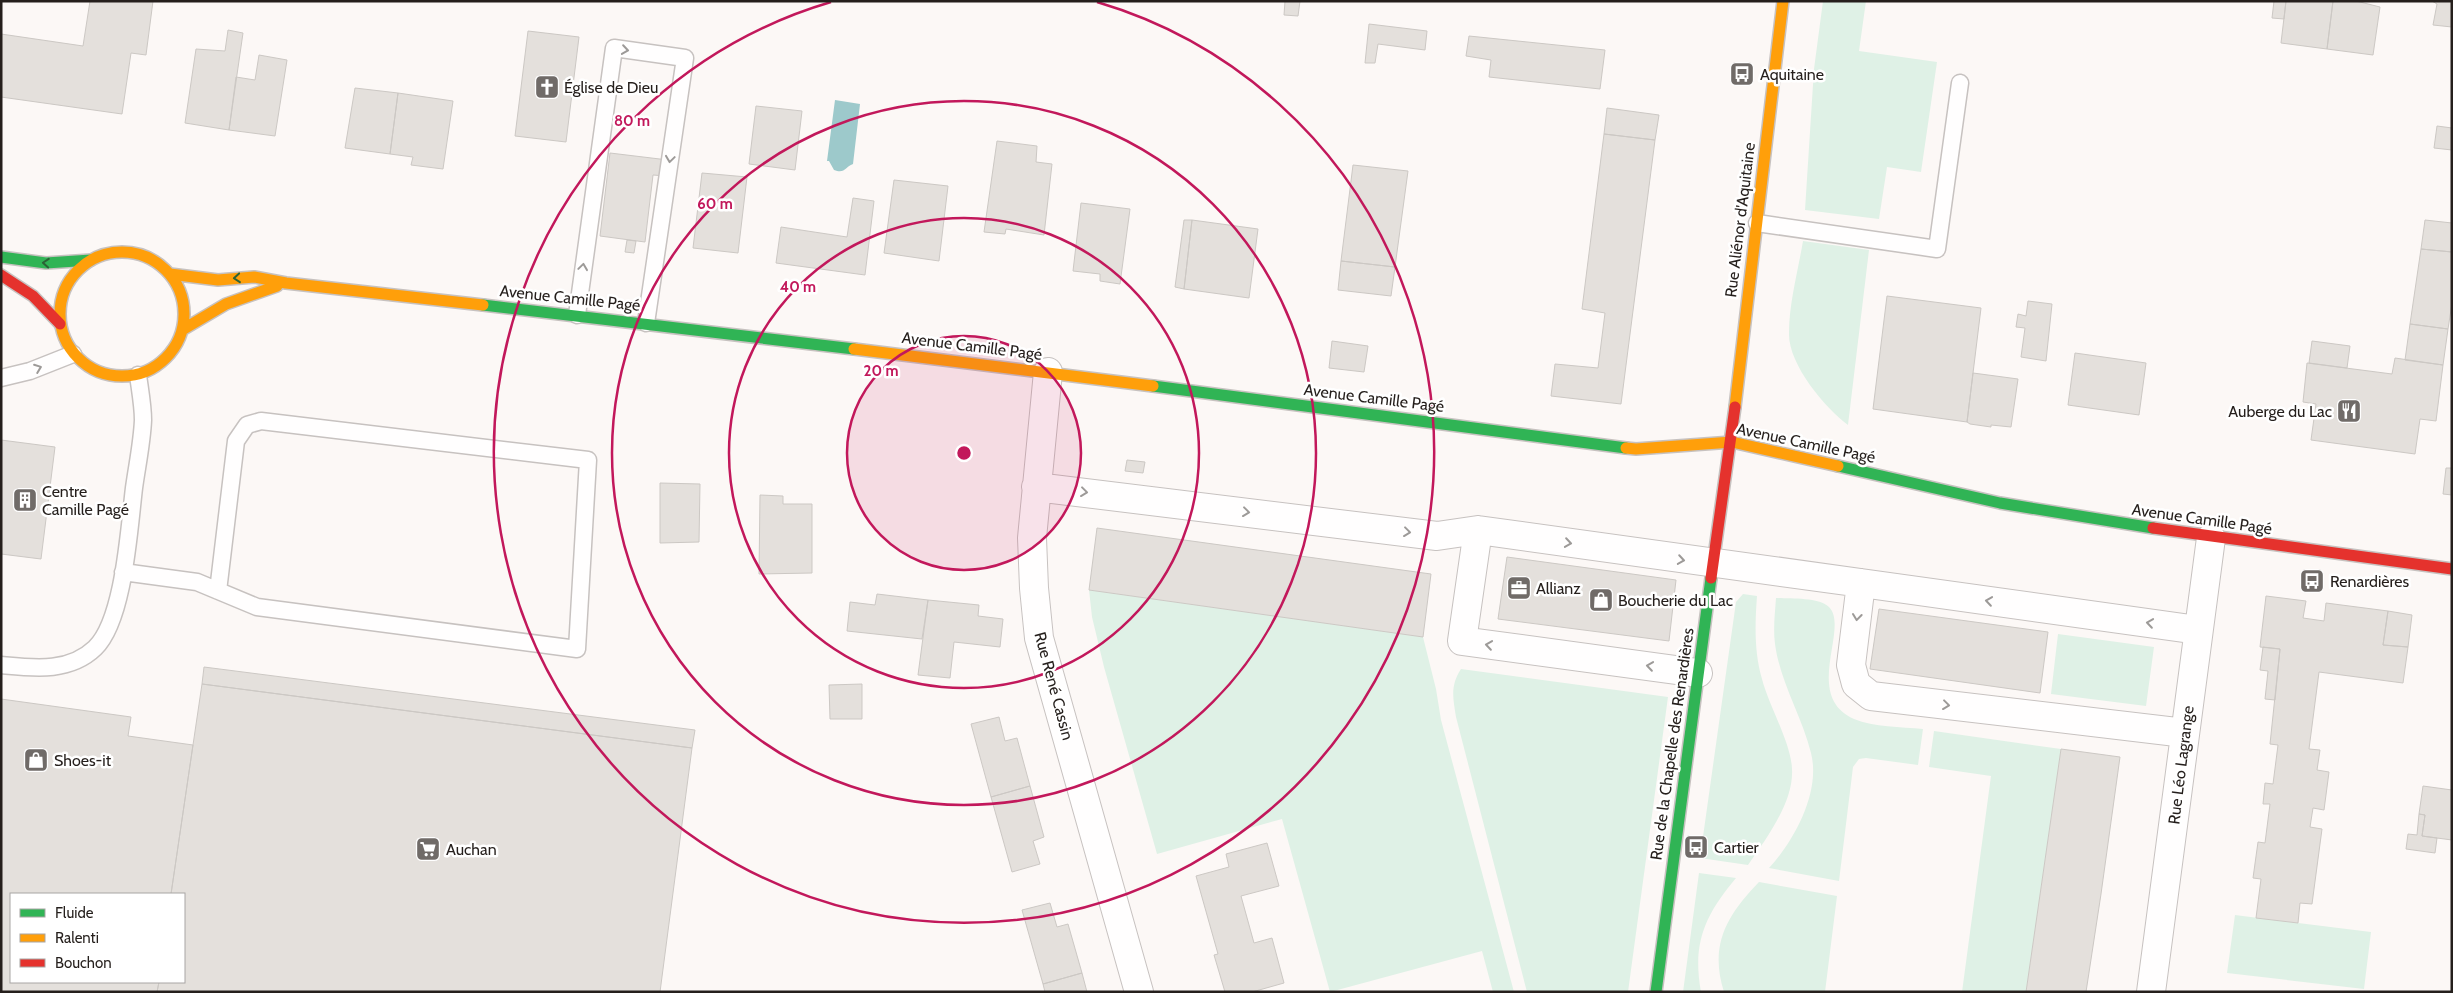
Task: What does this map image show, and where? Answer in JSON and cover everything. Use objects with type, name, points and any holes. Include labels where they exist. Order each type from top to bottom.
[{"type":"main road","name":"Rue Aliénor d'Aquitaine","points":[[1732,442],[1783,1]]},
{"type":"main road","points":[[1,257],[68,265],[111,253],[133,253],[153,260],[170,274],[180,291],[184,310],[182,330],[176,346],[166,358],[153,368],[138,375],[120,377],[103,374],[86,366],[73,354],[64,340],[60,324],[60,305],[66,287],[76,272],[91,260]]},
{"type":"main road","name":"Avenue Camille Pagé","points":[[170,274],[218,280],[254,277],[286,283],[646,323],[1048,372],[1636,449],[1732,442],[2000,503],[2210,538],[2452,569]]},
{"type":"main road","points":[[1,275],[26,289],[50,311],[60,324]]},
{"type":"main road","name":"Avenue Camille Pagé","points":[[182,330],[226,304],[286,283]]},
{"type":"main road","name":"Rue de la Chapelle des Renardières","points":[[1656,992],[1713,564],[1732,442]]},
{"type":"street","name":"Rue René Cassin","points":[[1048,372],[1032,538],[1039,638],[1139,992]]},
{"type":"street","points":[[1036,487],[1437,536],[1478,530],[2198,630]]},
{"type":"street","points":[[1478,530],[1462,641],[1698,673]]},
{"type":"street","name":"Rue Léo Lagrange","points":[[2151,992],[2210,538]]},
{"type":"street","points":[[1861,583],[1851,665],[1856,684],[1871,696],[2185,733]]},
{"type":"lane","points":[[577,315],[614,48],[685,58],[646,323]]},
{"type":"lane","points":[[1756,223],[1937,249],[1960,83]]},
{"type":"lane","points":[[1,378],[30,371],[73,354]]},
{"type":"lane","points":[[1,665],[58,667],[78,660],[95,649],[104,636],[115,611],[123,572],[143,420],[138,375]]},
{"type":"lane","points":[[123,572],[197,582],[218,592],[257,607],[577,649],[588,460],[261,421],[247,425],[236,441],[218,592]]},
{"type":"green space","points":[[1823,1],[1866,1],[1859,51],[1937,62],[1921,172],[1887,167],[1879,219],[1805,210],[1814,69]]},
{"type":"green space","points":[[1803,241],[1869,250],[1848,425],[1819,397],[1801,371],[1790,345],[1790,310]]},
{"type":"green space","points":[[1089,590],[1423,637],[1436,689],[1441,720],[1514,992],[1493,992],[1482,951],[1330,992],[1282,819],[1157,854],[1104,667],[1092,617]]},
{"type":"green space","points":[[1743,594],[1757,596],[1756,638],[1759,669],[1765,690],[1788,748],[1792,769],[1791,782],[1784,807],[1778,820],[1748,865],[1700,858],[1736,602]]},
{"type":"green space","points":[[1776,598],[1811,600],[1829,607],[1834,617],[1834,630],[1829,679],[1831,695],[1839,708],[1854,719],[1870,724],[1923,729],[1918,765],[1866,758],[1859,759],[1853,767],[1839,881],[1769,868],[1788,844],[1803,815],[1809,799],[1813,768],[1807,739],[1781,672],[1774,633]]},
{"type":"green space","points":[[2058,634],[2154,647],[2146,706],[2051,694]]},
{"type":"green space","points":[[1461,669],[1668,697],[1628,992],[1527,992],[1456,717],[1453,698],[1454,687]]},
{"type":"green space","points":[[1934,731],[2061,749],[2026,992],[1962,992],[1991,776],[1929,767]]},
{"type":"green space","points":[[1699,873],[1736,878],[1709,917],[1700,944],[1698,959],[1701,992],[1683,992]]},
{"type":"green space","points":[[1759,882],[1837,896],[1825,992],[1724,992],[1719,960],[1720,945],[1724,932],[1738,906]]},
{"type":"green space","points":[[2235,915],[2371,932],[2364,989],[2227,973]]},
{"type":"water","points":[[835,100],[860,104],[853,164],[840,171],[834,170],[829,161],[827,161]]},
{"type":"building","points":[[90,1],[153,1],[146,55],[131,53],[122,114],[1,97],[1,34],[83,46]]},
{"type":"building","points":[[1285,1],[1300,1],[1298,16],[1284,15]]},
{"type":"building","points":[[2274,1],[2286,1],[2284,19],[2272,18]]},
{"type":"building","points":[[2286,1],[2333,1],[2327,49],[2281,43]]},
{"type":"building","points":[[2333,1],[2356,1],[2380,7],[2373,55],[2327,49]]},
{"type":"building","points":[[2432,1],[2452,1],[2452,27],[2433,25],[2437,4]]},
{"type":"building","points":[[1369,24],[1427,31],[1425,50],[1378,44],[1375,63],[1365,63]]},
{"type":"building","points":[[228,30],[243,33],[229,130],[185,123],[196,49],[225,51]]},
{"type":"building","name":"Église de Dieu","points":[[528,31],[579,37],[566,142],[515,136]]},
{"type":"building","points":[[1469,36],[1605,50],[1600,89],[1489,77],[1491,60],[1466,56]]},
{"type":"building","points":[[259,55],[287,60],[275,136],[229,130],[236,77],[255,80]]},
{"type":"building","points":[[355,88],[398,93],[390,154],[345,148]]},
{"type":"building","points":[[398,93],[453,101],[443,169],[411,165],[413,157],[390,154]]},
{"type":"building","points":[[756,106],[802,111],[795,170],[749,164]]},
{"type":"building","points":[[1607,108],[1659,115],[1655,140],[1604,134]]},
{"type":"building","points":[[2437,126],[2452,128],[2452,150],[2434,148]]},
{"type":"building","points":[[1604,134],[1655,140],[1621,404],[1551,396],[1555,364],[1598,368],[1605,313],[1582,309]]},
{"type":"building","points":[[997,141],[1037,146],[1036,162],[1052,164],[1044,235],[1006,229],[1005,234],[984,232]]},
{"type":"building","points":[[610,153],[668,160],[666,176],[653,175],[645,242],[600,236]]},
{"type":"building","points":[[1353,165],[1408,171],[1395,267],[1341,261]]},
{"type":"building","points":[[702,173],[747,177],[738,253],[693,248]]},
{"type":"building","points":[[894,180],[948,186],[939,261],[884,253]]},
{"type":"building","points":[[853,198],[874,201],[865,275],[776,263],[781,227],[847,237]]},
{"type":"building","points":[[1081,203],[1130,209],[1120,284],[1100,281],[1100,274],[1073,271]]},
{"type":"building","points":[[1184,220],[1192,220],[1184,289],[1175,287]]},
{"type":"building","points":[[1192,220],[1258,229],[1249,298],[1184,289]]},
{"type":"building","points":[[2425,220],[2452,223],[2452,252],[2421,249]]},
{"type":"building","points":[[627,240],[636,241],[634,253],[625,252]]},
{"type":"building","points":[[2421,249],[2452,252],[2452,303],[2448,329],[2410,324]]},
{"type":"building","points":[[1341,261],[1395,267],[1391,296],[1338,290]]},
{"type":"building","points":[[1887,296],[1981,308],[1967,422],[1873,409]]},
{"type":"building","points":[[2028,301],[2052,304],[2046,361],[2021,357],[2025,328],[2016,327],[2018,314],[2026,316]]},
{"type":"building","points":[[2410,324],[2448,329],[2443,365],[2405,360]]},
{"type":"building","points":[[1332,341],[1368,346],[1364,372],[1329,368]]},
{"type":"building","points":[[2312,341],[2350,346],[2347,368],[2309,363]]},
{"type":"building","points":[[2075,353],[2146,363],[2139,415],[2068,405]]},
{"type":"building","points":[[2395,358],[2443,365],[2436,421],[2420,419],[2415,454],[2311,440],[2316,404],[2303,402],[2307,363],[2392,374]]},
{"type":"building","points":[[1973,373],[2018,379],[2011,427],[1991,425],[1991,427],[1967,422]]},
{"type":"building","name":"Centre Camille Pagé","points":[[1,440],[55,447],[41,559],[1,554]]},
{"type":"building","points":[[1127,460],[1145,462],[1143,473],[1125,471]]},
{"type":"building","points":[[2446,468],[2452,468],[2452,495],[2443,494]]},
{"type":"building","points":[[660,483],[700,484],[699,542],[660,543]]},
{"type":"building","points":[[760,495],[783,496],[783,504],[812,504],[812,573],[759,574]]},
{"type":"building","points":[[1097,528],[1431,574],[1423,637],[1089,590]]},
{"type":"building","points":[[1507,557],[1676,580],[1669,641],[1498,619]]},
{"type":"building","points":[[877,594],[928,600],[922,639],[847,631],[850,602],[875,605]]},
{"type":"building","points":[[2266,596],[2306,601],[2303,618],[2324,621],[2326,603],[2388,611],[2383,645],[2408,647],[2403,683],[2319,672],[2309,749],[2320,750],[2317,770],[2329,772],[2324,810],[2313,808],[2310,827],[2322,829],[2312,904],[2300,903],[2298,923],[2256,918],[2261,879],[2253,878],[2258,842],[2265,843],[2270,804],[2263,804],[2265,783],[2273,784],[2278,745],[2270,744],[2280,649],[2260,647]]},
{"type":"building","points":[[928,600],[979,605],[978,616],[1003,619],[1000,647],[954,642],[950,678],[918,675]]},
{"type":"building","points":[[1879,609],[2048,632],[2040,693],[1870,669]]},
{"type":"building","points":[[2388,611],[2412,615],[2408,647],[2383,645]]},
{"type":"building","points":[[2263,647],[2280,649],[2275,700],[2265,699],[2268,671],[2260,670]]},
{"type":"building","points":[[204,667],[695,730],[692,748],[202,684]]},
{"type":"building","name":"Auchan","points":[[202,684],[692,748],[660,992],[157,992],[159,983],[185,983],[185,893],[171,893]]},
{"type":"building","points":[[862,684],[862,719],[830,719],[829,685]]},
{"type":"building","points":[[1,699],[131,717],[128,736],[193,745],[171,893],[10,893],[10,983],[159,983],[157,992],[1,992]]},
{"type":"building","points":[[999,717],[1005,741],[1017,738],[1030,786],[991,797],[971,724]]},
{"type":"building","points":[[2061,749],[2120,757],[2101,894],[2086,992],[2026,992]]},
{"type":"building","points":[[1030,786],[1044,837],[1033,841],[1040,864],[1012,872],[991,797]]},
{"type":"building","points":[[2423,786],[2452,790],[2452,840],[2422,836],[2425,815],[2419,814]]},
{"type":"building","points":[[2419,814],[2425,815],[2422,836],[2437,838],[2435,853],[2406,849],[2408,834],[2417,835]]},
{"type":"building","points":[[1267,843],[1279,886],[1241,896],[1254,943],[1272,938],[1284,983],[1252,992],[1225,992],[1214,955],[1218,954],[1196,876],[1229,867],[1226,854]]},
{"type":"building","points":[[1050,903],[1057,927],[1068,924],[1082,973],[1043,984],[1022,910]]},
{"type":"building","points":[[1082,973],[1087,992],[1045,992],[1043,984]]},
{"type":"traffic: fast","points":[[1,257],[46,263],[91,260]]},
{"type":"traffic: fast","points":[[483,305],[854,349]]},
{"type":"traffic: fast","points":[[1153,386],[1626,448]]},
{"type":"traffic: fast","points":[[1838,466],[2000,503],[2153,528]]},
{"type":"traffic: fast","points":[[1656,992],[1711,578]]},
{"type":"traffic: slow","points":[[1735,407],[1783,1]]},
{"type":"traffic: slow","points":[[122,252],[146,257],[157,262],[166,270],[174,279],[179,290],[184,314],[179,338],[174,349],[166,358],[157,366],[146,371],[122,376],[98,371],[87,366],[78,358],[70,349],[65,338],[60,314],[65,290],[70,279],[78,270],[87,262],[98,257],[122,252]]},
{"type":"traffic: slow","points":[[170,274],[218,280],[254,277],[286,283],[483,305]]},
{"type":"traffic: slow","points":[[182,330],[226,304],[277,286]]},
{"type":"traffic: slow","points":[[854,349],[1153,386]]},
{"type":"traffic: slow","points":[[1626,448],[1636,449],[1732,442],[1838,466]]},
{"type":"traffic: jam","points":[[1,275],[33,296],[60,324]]},
{"type":"traffic: jam","points":[[1711,578],[1735,407]]},
{"type":"traffic: jam","points":[[2153,528],[2452,569]]},
{"type":"place","name":"Aquitaine","points":[[1742,74]]},
{"type":"place","name":"Église de Dieu","points":[[547,87]]},
{"type":"place","name":"Auberge du Lac","points":[[2349,411]]},
{"type":"place","name":"Centre Camille Pagé","points":[[25,500]]},
{"type":"place","name":"Renardières","points":[[2312,581]]},
{"type":"place","name":"Allianz","points":[[1519,588]]},
{"type":"place","name":"Boucherie du Lac","points":[[1601,600]]},
{"type":"place","name":"Shoes-it","points":[[36,760]]},
{"type":"place","name":"Cartier","points":[[1696,847]]},
{"type":"place","name":"Auchan","points":[[428,849]]}]
